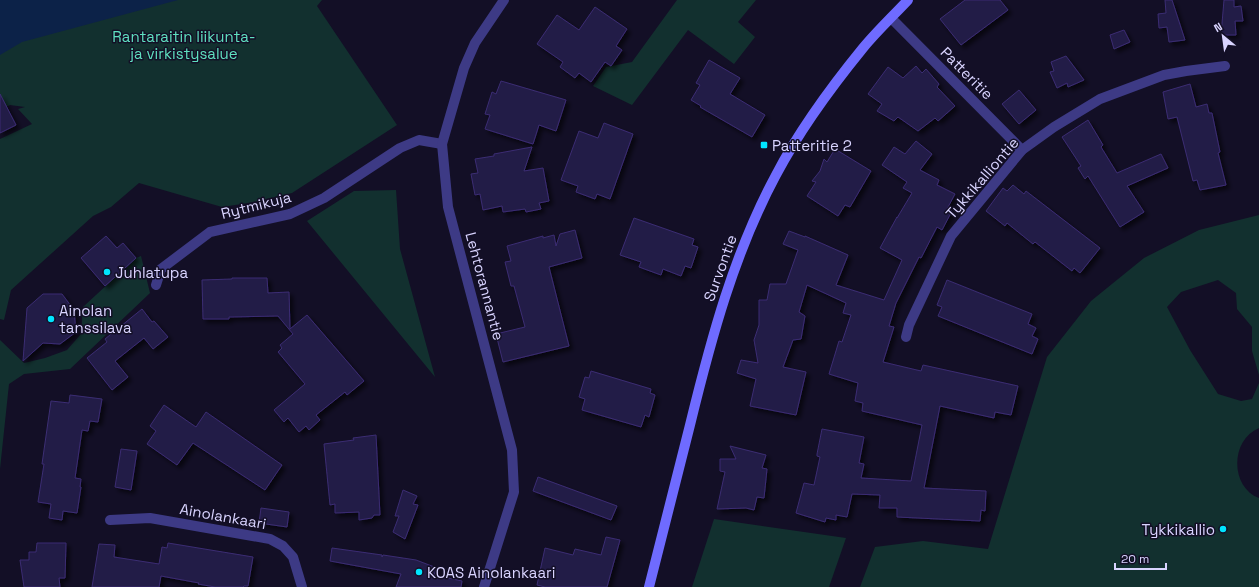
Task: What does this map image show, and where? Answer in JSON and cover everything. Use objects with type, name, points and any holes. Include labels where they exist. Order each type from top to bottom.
[{"type":"main road","name":"Survontie","points":[[649,587],[701,377],[723,302],[748,234],[776,175],[803,130],[863,48],[908,0]]},
{"type":"street","name":"Lehtorannantie","points":[[484,587],[514,492],[512,450],[448,207],[442,144],[464,68],[475,43],[504,0]]},
{"type":"street","name":"Patteritie","points":[[891,18],[1022,150]]},
{"type":"street","name":"Tykkikalliontie","points":[[906,337],[909,325],[951,236],[1022,150],[1054,127],[1100,99],[1164,76],[1186,71],[1225,66]]},
{"type":"street","name":"Rytmikuja","points":[[156,286],[161,269],[210,232],[290,214],[324,198],[400,148],[419,140],[442,144]]},
{"type":"street","name":"Ainolankaari","points":[[110,520],[150,518],[270,539],[283,546],[293,556],[302,587]]},
{"type":"green space","name":"Rantaraitin liikunta- ja virkistysalue","points":[[0,0],[322,0],[317,6],[397,125],[292,193],[248,203],[222,207],[139,183],[111,207],[93,216],[11,290],[4,320],[0,319],[0,139],[32,124],[18,109],[25,107],[10,105],[0,110]]},
{"type":"green space","points":[[677,0],[756,0],[738,22],[755,37],[734,64],[688,30],[632,105],[593,86],[606,67],[632,62]]},
{"type":"green space","points":[[396,190],[400,249],[435,377],[307,221],[354,191]]},
{"type":"green space","points":[[1259,215],[1259,375],[1252,351],[1252,327],[1237,309],[1236,293],[1218,280],[1181,292],[1167,307],[1190,350],[1218,394],[1241,401],[1252,399],[1259,383],[1259,428],[1249,434],[1243,442],[1237,463],[1243,484],[1249,492],[1259,498],[1259,587],[860,587],[875,547],[923,541],[988,549],[1047,357],[1091,301],[1144,258],[1199,230]]},
{"type":"green space","points":[[141,256],[150,293],[70,369],[24,374],[9,384],[0,469],[0,340],[24,363],[45,358],[67,350],[81,334],[83,307],[136,258]]},
{"type":"green space","points":[[714,519],[846,538],[829,587],[692,587]]},
{"type":"water","points":[[0,0],[178,0],[22,42],[0,55]]},
{"type":"building","points":[[965,0],[1000,0],[1008,10],[961,45],[940,19]]},
{"type":"building","points":[[1165,0],[1172,0],[1185,40],[1169,42],[1167,27],[1159,28],[1158,14],[1166,13]]},
{"type":"building","points":[[1224,0],[1234,0],[1234,7],[1241,6],[1243,21],[1235,21],[1236,35],[1221,35]]},
{"type":"building","points":[[595,7],[627,29],[616,46],[622,50],[611,66],[605,62],[591,82],[579,73],[575,78],[560,67],[563,62],[537,44],[557,15],[579,30]]},
{"type":"building","points":[[1124,30],[1130,42],[1114,49],[1110,35]]},
{"type":"building","points":[[1066,56],[1084,80],[1068,87],[1067,83],[1057,88],[1050,72],[1054,71],[1051,62]]},
{"type":"building","points":[[709,60],[740,78],[730,94],[765,115],[752,137],[700,107],[701,106],[691,100],[700,85],[696,83]]},
{"type":"building","points":[[916,66],[922,73],[926,69],[939,84],[937,87],[955,106],[938,121],[935,118],[918,131],[898,117],[894,121],[877,111],[882,104],[868,94],[888,67],[903,78]]},
{"type":"building","points":[[501,81],[566,100],[556,131],[539,125],[533,144],[485,129],[490,115],[485,114],[492,92],[496,94]]},
{"type":"building","points":[[1190,84],[1196,107],[1207,104],[1209,113],[1212,113],[1220,152],[1218,153],[1226,185],[1200,190],[1197,180],[1193,181],[1177,117],[1168,119],[1163,92]]},
{"type":"building","points":[[1019,90],[1036,110],[1019,124],[1002,104]]},
{"type":"building","points":[[0,94],[16,125],[0,133]]},
{"type":"building","points":[[1088,120],[1103,145],[1101,147],[1117,173],[1161,154],[1168,168],[1127,186],[1144,212],[1120,227],[1088,176],[1085,179],[1078,168],[1081,166],[1062,137]]},
{"type":"building","points":[[604,123],[633,134],[610,199],[597,194],[595,199],[576,192],[578,186],[561,180],[579,131],[598,138]]},
{"type":"building","points":[[916,141],[932,154],[920,170],[939,180],[937,185],[955,194],[947,209],[952,211],[942,230],[937,227],[921,258],[919,257],[896,303],[889,326],[894,327],[883,362],[921,371],[923,365],[1018,386],[1011,415],[995,412],[994,418],[940,406],[924,488],[986,491],[985,511],[981,510],[980,521],[897,517],[897,508],[879,508],[880,495],[852,494],[847,517],[836,515],[836,520],[826,518],[825,522],[796,513],[804,483],[814,485],[820,457],[817,456],[817,454],[822,429],[864,437],[859,463],[864,464],[861,478],[911,481],[922,425],[862,411],[863,403],[855,401],[858,383],[829,374],[839,341],[842,342],[851,315],[843,313],[846,303],[807,285],[799,312],[805,316],[801,339],[793,340],[783,367],[806,372],[796,415],[750,406],[756,379],[737,373],[741,360],[758,363],[754,340],[759,325],[759,300],[767,300],[770,284],[786,284],[798,250],[783,244],[789,231],[805,236],[848,255],[836,285],[884,300],[902,260],[880,248],[912,193],[903,188],[907,182],[882,165],[894,147],[905,154]]},
{"type":"building","points":[[532,147],[524,171],[543,168],[549,201],[539,203],[541,209],[526,212],[525,209],[503,212],[502,206],[483,210],[480,194],[475,195],[471,174],[478,173],[475,159]]},
{"type":"building","points":[[835,149],[871,171],[850,207],[845,205],[838,216],[807,196],[816,182],[812,181],[820,171],[824,159],[827,162]]},
{"type":"building","points":[[1013,185],[1024,194],[1026,191],[1100,248],[1080,273],[1074,268],[1072,271],[1035,242],[1033,244],[1007,223],[1005,226],[986,211],[1003,188],[1007,191]]},
{"type":"building","points":[[634,218],[694,239],[692,245],[698,247],[691,268],[685,266],[681,276],[663,269],[661,275],[639,267],[641,262],[620,255]]},
{"type":"building","points":[[575,230],[582,258],[549,267],[569,346],[503,362],[496,334],[525,327],[514,286],[511,286],[505,262],[511,261],[507,246],[543,236],[543,238],[554,235],[556,246],[560,234]]},
{"type":"building","name":"Juhlatupa","points":[[106,236],[117,248],[123,243],[136,258],[105,286],[81,258]]},
{"type":"building","points":[[267,278],[268,293],[289,292],[290,329],[307,315],[364,381],[347,395],[345,392],[316,415],[320,420],[309,430],[306,426],[299,432],[288,418],[284,422],[274,410],[305,384],[278,352],[282,348],[280,345],[293,334],[278,316],[203,319],[202,280]]},
{"type":"building","points":[[947,280],[1032,314],[1028,324],[1036,328],[1032,336],[1038,339],[1032,354],[938,316],[942,307],[937,305]]},
{"type":"building","name":"Ainolan tanssilava","points":[[43,294],[62,294],[74,310],[76,332],[60,344],[43,343],[23,361],[27,308]]},
{"type":"building","points":[[142,309],[152,322],[154,321],[168,337],[153,349],[144,338],[115,361],[128,377],[112,390],[87,358],[107,342],[105,339]]},
{"type":"building","points":[[591,371],[651,389],[650,393],[655,395],[649,417],[645,415],[641,427],[582,410],[585,399],[579,397],[585,377],[589,378]]},
{"type":"building","points":[[70,395],[102,399],[98,422],[90,421],[88,431],[82,430],[75,478],[81,479],[77,513],[63,511],[62,520],[49,518],[51,504],[38,502],[51,401],[69,403]]},
{"type":"building","points":[[164,405],[196,427],[206,412],[282,465],[265,490],[193,443],[177,465],[147,444],[156,431],[150,426]]},
{"type":"building","points":[[376,435],[380,515],[374,515],[372,518],[359,520],[359,512],[335,513],[335,504],[330,505],[324,444]]},
{"type":"building","points":[[730,446],[766,455],[762,468],[767,469],[764,498],[757,497],[754,510],[746,508],[717,509],[725,472],[720,471],[720,459],[736,459]]},
{"type":"building","points":[[121,449],[137,451],[131,490],[115,487]]},
{"type":"building","points":[[538,477],[617,506],[611,520],[533,491]]},
{"type":"building","points":[[403,490],[417,496],[413,504],[418,505],[405,539],[393,532],[399,516],[395,516]]},
{"type":"building","points":[[261,508],[289,512],[287,527],[259,523]]},
{"type":"building","points":[[606,537],[620,540],[607,587],[545,587],[537,585],[545,548],[573,555],[575,549],[601,555]]},
{"type":"building","points":[[37,543],[66,543],[65,578],[59,578],[60,587],[24,587],[20,560],[29,560],[29,552],[36,552]]},
{"type":"building","points":[[168,543],[253,557],[248,586],[215,587],[161,576],[159,587],[92,587],[99,544],[115,545],[114,557],[159,564],[162,547],[167,548]]},
{"type":"building","points":[[332,548],[382,555],[382,557],[383,555],[416,560],[437,568],[434,575],[462,581],[461,587],[396,587],[401,574],[330,561]]},
{"type":"place","name":"Patteritie 2","points":[[764,145]]},
{"type":"place","name":"Juhlatupa","points":[[107,272]]},
{"type":"place","name":"Ainolan tanssilava","points":[[51,319]]},
{"type":"place","name":"Tykkikallio","points":[[1223,529]]},
{"type":"place","name":"KOAS Ainolankaari","points":[[419,572]]}]
